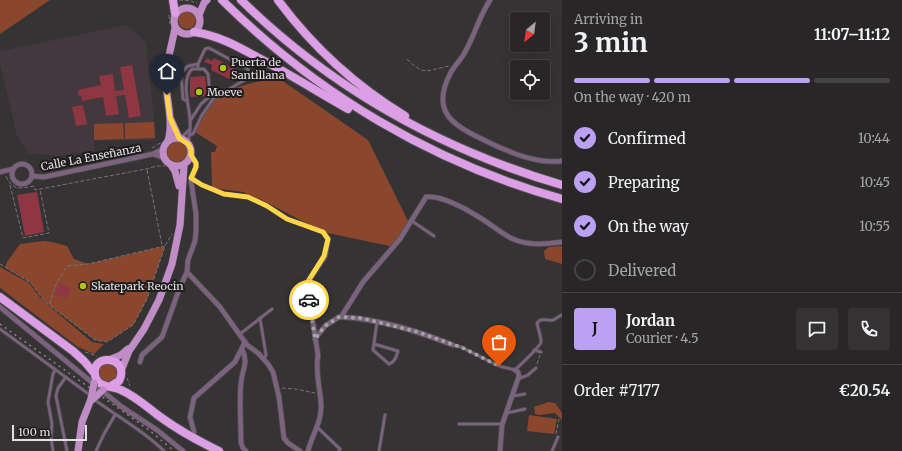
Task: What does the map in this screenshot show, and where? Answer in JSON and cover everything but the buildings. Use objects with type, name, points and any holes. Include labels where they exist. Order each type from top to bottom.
[{"type":"highway","points":[[174,0],[176,13]]},
{"type":"highway","points":[[222,0],[282,55],[359,110],[404,136],[438,153],[495,177],[534,191]]},
{"type":"highway","points":[[241,0],[274,31],[306,57],[344,84],[382,108],[444,141],[506,167],[562,185]]},
{"type":"highway","points":[[278,0],[322,51],[351,77],[376,96],[418,123],[443,136],[480,154],[534,177]]},
{"type":"highway","points":[[190,33],[214,36],[252,55],[376,125],[426,151],[476,174],[562,199]]},
{"type":"highway","points":[[0,296],[73,351],[84,361],[100,384],[124,391],[192,438],[220,451]]},
{"type":"highway","points":[[73,351],[88,358],[102,358],[117,363],[123,374],[126,387],[136,399]]},
{"type":"highway","points":[[95,378],[96,367],[102,358]]},
{"type":"highway","points":[[107,387],[117,382],[123,374]]},
{"type":"main road","points":[[181,194],[177,177],[164,158],[163,149],[170,135],[170,118],[166,81],[167,62],[175,28],[173,20],[176,13],[181,8],[192,8],[206,1]]},
{"type":"main road","points":[[171,49],[177,40],[197,29],[200,22],[199,14],[206,1]]},
{"type":"main road","points":[[192,8],[199,14]]},
{"type":"main road","points":[[175,28],[178,31],[190,33]]},
{"type":"main road","points":[[123,374],[124,361],[155,309],[168,279],[178,237],[184,165],[191,155],[191,149],[188,144],[180,138],[170,118]]},
{"type":"main road","points":[[168,141],[173,138],[180,138]]},
{"type":"main road","points":[[170,167],[184,165]]},
{"type":"main road","points":[[110,360],[121,355],[132,347]]},
{"type":"main road","points":[[78,451],[81,429],[90,402],[95,378]]},
{"type":"main road","points":[[90,402],[107,387]]},
{"type":"street","points":[[490,0],[482,13],[465,54],[451,73],[442,92],[446,112],[454,123],[467,132],[519,154],[545,162],[562,161]]},
{"type":"street","name":"Calle La Enseñanza","points":[[32,176],[44,177],[153,154],[163,149]]},
{"type":"street","name":"Calle La Enseñanza","points":[[153,154],[164,158]]},
{"type":"street","points":[[140,362],[142,355],[162,338],[180,287],[187,272],[188,260],[195,241],[196,214],[191,178],[196,167],[196,163],[191,155]]},
{"type":"street","points":[[2,172],[13,169],[20,164],[26,165],[31,169],[31,179],[27,183],[21,184],[13,178],[13,169]]},
{"type":"street","points":[[315,339],[325,326],[341,317],[363,282],[394,247],[426,197],[430,196],[447,201],[478,216],[514,240],[538,245],[562,242]]},
{"type":"street","points":[[308,451],[310,442],[320,423],[321,404],[316,366],[318,355],[307,283],[324,256],[328,239]]},
{"type":"street","points":[[187,272],[220,307],[245,342],[263,359],[273,372],[278,388],[284,438],[288,443],[300,451]]},
{"type":"street","points":[[0,307],[122,407],[158,430],[184,451]]},
{"type":"street","points":[[341,317],[361,318],[418,332],[454,345]]},
{"type":"street","points":[[192,438],[194,432],[190,417],[194,398],[235,362],[245,342]]},
{"type":"street","points":[[242,349],[246,366],[241,382],[241,443],[246,451]]},
{"type":"street","points":[[500,451],[503,424],[518,379],[518,372],[515,370]]},
{"type":"lane","points":[[198,69],[198,64],[205,49],[209,48],[248,69],[248,78]]},
{"type":"lane","points":[[187,101],[183,99],[181,73],[183,69],[188,66],[198,64]]},
{"type":"lane","points":[[188,66],[191,71]]},
{"type":"lane","points":[[188,144],[190,135],[190,121],[186,80],[188,73],[191,71],[204,69],[208,74],[210,93],[208,98],[201,104],[190,121]]},
{"type":"lane","points":[[190,135],[193,134],[202,115],[214,98],[248,78],[262,73]]},
{"type":"lane","points":[[180,138],[189,129]]},
{"type":"lane","points":[[191,178],[202,185],[224,194],[248,197],[267,206],[287,219],[323,232],[328,239]]},
{"type":"lane","points":[[412,221],[434,236]]},
{"type":"lane","points":[[240,335],[272,309]]},
{"type":"lane","points":[[454,345],[499,366],[515,370],[534,350],[542,344],[537,323],[541,319],[553,320],[562,315]]},
{"type":"lane","points":[[260,318],[266,355],[263,359]]},
{"type":"lane","points":[[374,344],[398,351],[392,363],[388,364],[373,350],[377,322]]},
{"type":"lane","points":[[0,329],[115,415],[150,438],[164,451]]},
{"type":"lane","points":[[534,350],[541,352]]},
{"type":"lane","points":[[518,379],[528,375],[536,368]]},
{"type":"lane","points":[[53,451],[51,438],[52,424],[48,402],[55,370]]},
{"type":"lane","points":[[66,377],[58,388],[56,396],[67,451]]},
{"type":"lane","points":[[512,396],[525,394]]},
{"type":"lane","points":[[506,413],[525,409]]},
{"type":"lane","points":[[96,451],[115,415]]},
{"type":"lane","points":[[379,451],[385,415]]},
{"type":"lane","points":[[459,424],[503,424]]},
{"type":"lane","points":[[318,428],[340,449],[339,451]]},
{"type":"lane","points":[[552,451],[558,437]]},
{"type":"path","points":[[407,59],[420,70],[427,71],[448,66],[456,66]]},
{"type":"path","points":[[10,184],[22,189],[34,186],[35,190],[157,166],[164,165],[170,167]]},
{"type":"path","points":[[146,169],[162,246]]},
{"type":"path","points":[[2,172],[10,184],[23,238],[49,233],[40,189]]},
{"type":"path","points":[[0,264],[31,283],[44,301],[95,340],[107,342],[133,325],[147,299],[165,246],[174,230],[173,236]]},
{"type":"path","points":[[50,305],[52,292],[61,275],[68,266],[88,264],[165,246]]},
{"type":"path","points":[[84,352],[102,358]]},
{"type":"path","points":[[536,368],[541,352]]},
{"type":"path","points":[[123,374],[132,390]]},
{"type":"path","points":[[278,388],[296,389],[320,394]]},
{"type":"path","points":[[558,437],[555,436],[559,419]]},
{"type":"shaded area","points":[[0,0],[50,0],[0,34]]},
{"type":"shaded area","points":[[183,11],[191,11],[196,16],[194,27],[191,29],[183,29],[178,24],[178,16]]},
{"type":"shaded area","points":[[126,25],[146,42],[156,140],[94,141],[94,151],[58,156],[28,153],[17,136],[0,64],[0,51]]},
{"type":"shaded area","points":[[277,77],[368,140],[410,225],[394,247],[323,232],[262,200],[243,192],[212,188],[211,152],[215,152],[217,146],[195,132],[204,113],[218,97],[234,89]]},
{"type":"shaded area","points":[[154,122],[155,138],[125,139],[125,123]]},
{"type":"shaded area","points":[[123,123],[124,139],[94,140],[94,124]]},
{"type":"shaded area","points":[[177,141],[185,144],[188,152],[185,160],[177,163],[169,160],[166,152],[169,144]]},
{"type":"shaded area","points":[[43,241],[67,246],[74,259],[88,264],[165,246],[147,299],[133,325],[107,342],[95,340],[44,301],[31,283],[5,267],[20,244]]},
{"type":"shaded area","points":[[562,246],[562,264],[545,259],[544,251],[549,247]]},
{"type":"shaded area","points":[[0,267],[29,283],[42,300],[92,342],[104,344],[94,354],[78,347],[0,288]]},
{"type":"shaded area","points":[[111,363],[118,371],[117,378],[109,384],[99,379],[98,370],[101,365]]},
{"type":"shaded area","points":[[548,402],[555,403],[562,413],[562,420],[555,413],[535,414],[534,407]]},
{"type":"shaded area","points":[[529,415],[557,419],[554,434],[527,431]]},
{"type":"railway","points":[[0,324],[149,430],[174,451]]},
{"type":"way so far","points":[[309,300],[315,339],[325,326],[339,317],[361,318],[418,332],[461,347],[499,366]]},
{"type":"place","name":"Puerta de Santillana","points":[[223,68]]},
{"type":"place","name":"Moeve","points":[[199,92]]},
{"type":"place","name":"Skatepark Reocin","points":[[83,286]]},
{"type":"route","points":[[167,95],[170,118],[179,138],[187,142],[190,147],[191,155],[196,163],[196,167],[191,178],[202,185],[224,194],[248,197],[267,206],[287,219],[323,232],[328,239],[324,256],[307,283],[309,300]]}]
